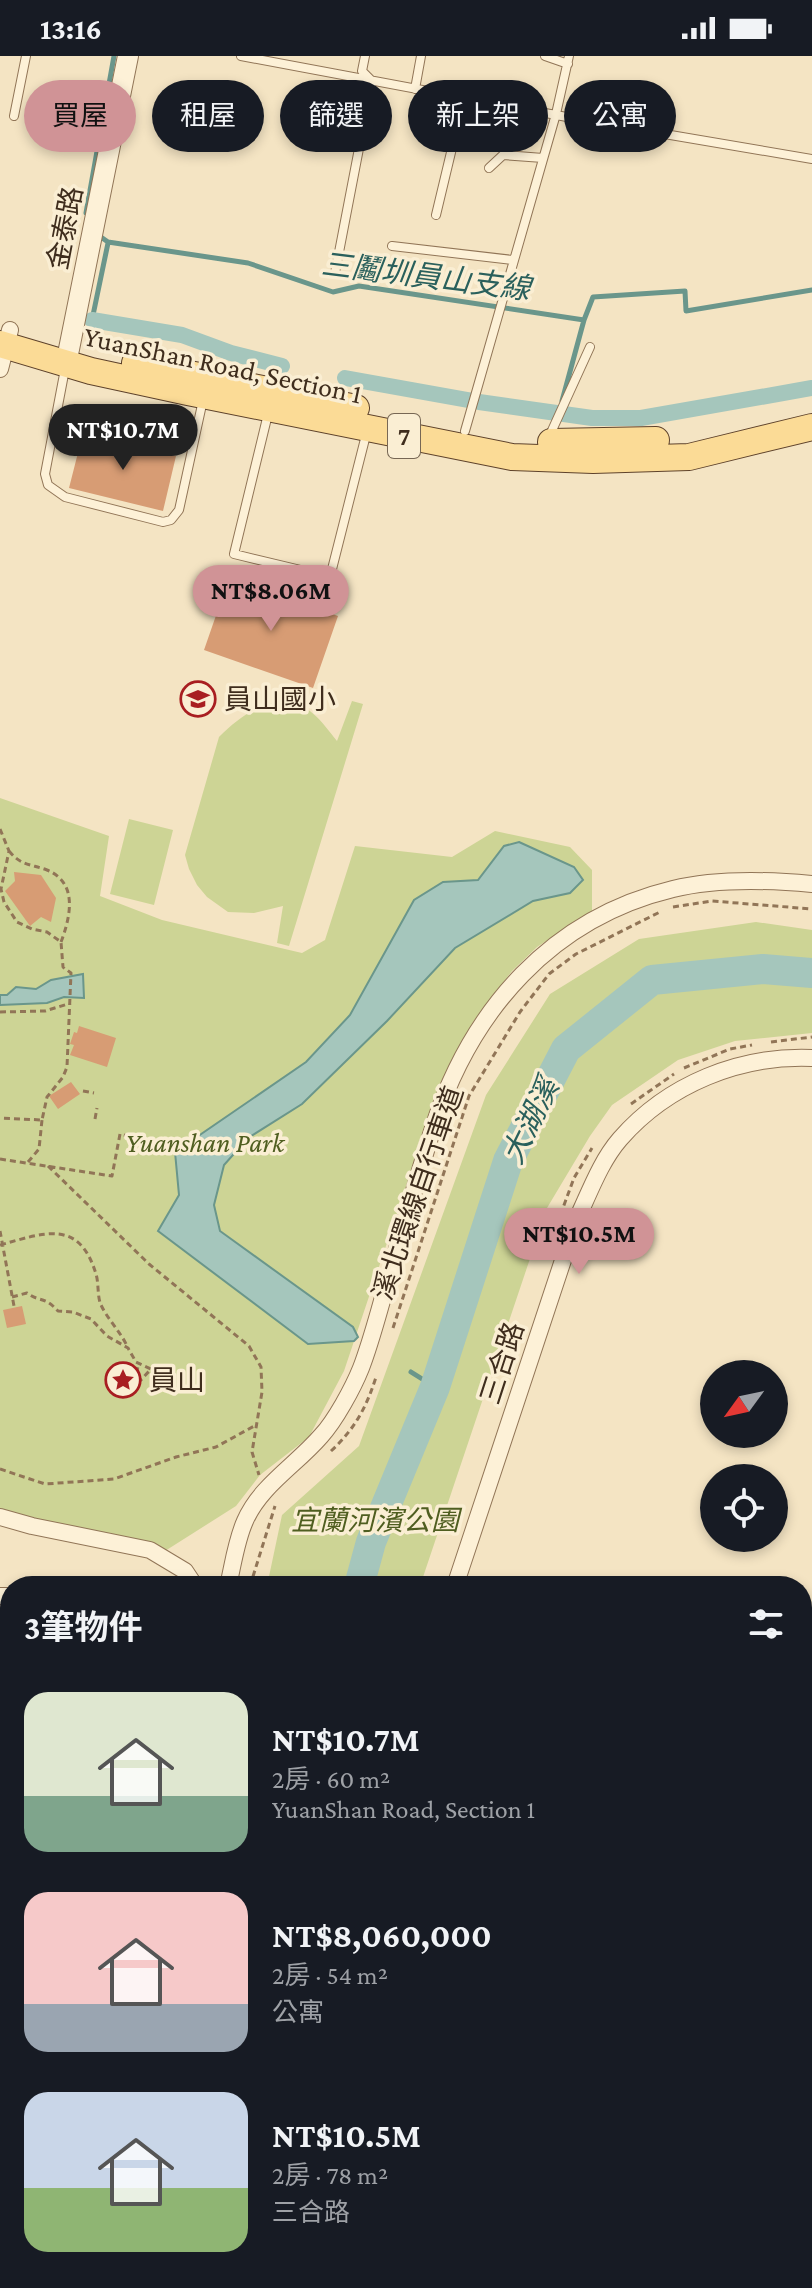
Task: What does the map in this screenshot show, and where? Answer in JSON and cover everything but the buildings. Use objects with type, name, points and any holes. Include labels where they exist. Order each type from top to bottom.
[{"type":"main road","name":"YuanShan Road, Section 1","points":[[4,343],[137,363],[518,442],[692,439],[812,409]]},
{"type":"main road","name":"YuanShan Road, Section 1","points":[[68,355],[204,396],[512,457],[593,460],[689,457],[812,427]]},
{"type":"street","name":"金泰路","points":[[68,355],[128,56]]},
{"type":"street","points":[[231,1576],[244,1523],[254,1506],[269,1486],[323,1434],[360,1370],[435,1122],[462,1058],[487,1016],[521,974],[558,942],[590,922],[674,888],[731,882],[812,884]]},
{"type":"street","name":"三合路","points":[[458,1576],[576,1221],[597,1176],[619,1140],[667,1097],[701,1078],[730,1067],[790,1057],[812,1058]]},
{"type":"street","points":[[0,1517],[150,1550],[188,1576]]},
{"type":"lane","points":[[14,116],[26,56]]},
{"type":"lane","points":[[241,56],[288,60],[368,80]]},
{"type":"lane","points":[[365,56],[362,71],[371,80]]},
{"type":"lane","points":[[417,80],[421,56]]},
{"type":"lane","points":[[465,431],[556,114],[568,60],[545,56]]},
{"type":"lane","points":[[548,113],[812,159]]},
{"type":"lane","points":[[335,273],[358,152]]},
{"type":"lane","points":[[436,215],[451,152]]},
{"type":"lane","points":[[489,168],[503,155],[543,158]]},
{"type":"lane","points":[[392,246],[513,260]]},
{"type":"lane","points":[[546,442],[590,347]]},
{"type":"lane","points":[[68,355],[45,474],[48,485],[65,497],[163,522],[171,520],[179,510],[204,396]]},
{"type":"lane","points":[[269,409],[234,554],[330,577],[368,429]]},
{"type":"path","points":[[0,829],[17,862],[51,872],[69,895],[70,918],[61,942],[63,967],[71,973],[67,1067],[47,1097],[39,1149],[28,1162]]},
{"type":"path","points":[[9,851],[1,889],[4,902],[17,922],[47,932],[61,942]]},
{"type":"path","name":"溪北環線自行車道","points":[[392,1331],[469,1096],[520,1012],[549,974],[576,954],[612,934],[675,907],[712,901],[812,909]]},
{"type":"path","points":[[0,1012],[45,1011],[71,1003]]},
{"type":"path","points":[[83,1091],[94,1093]]},
{"type":"path","points":[[95,1119],[97,1108]]},
{"type":"path","points":[[0,1118],[42,1120]]},
{"type":"path","points":[[0,1159],[112,1176],[120,1134],[140,1139]]},
{"type":"path","points":[[48,1166],[149,1264],[249,1346],[261,1367],[262,1392],[252,1452],[260,1476],[259,1483]]},
{"type":"path","points":[[0,1231],[14,1306]]},
{"type":"path","points":[[1,1245],[59,1232],[75,1239],[88,1253],[97,1277],[101,1304],[139,1364]]},
{"type":"path","points":[[12,1297],[27,1293],[33,1298],[48,1300],[58,1311],[73,1312],[91,1319],[107,1336],[128,1348]]},
{"type":"path","points":[[326,1455],[356,1424],[368,1403],[377,1374]]},
{"type":"path","points":[[0,1469],[45,1484],[114,1479],[176,1457],[216,1447],[256,1425]]},
{"type":"path","points":[[253,1576],[269,1520],[280,1495]]},
{"type":"green space","points":[[281,701],[307,709],[337,741],[352,701],[363,704],[289,946],[277,943],[283,906],[254,913],[228,912],[207,897],[197,885],[185,855],[219,737],[247,714]]},
{"type":"green space","name":"Yuanshan Park","points":[[0,798],[109,836],[100,896],[162,920],[302,953],[325,940],[355,846],[452,857],[495,831],[570,847],[592,870],[592,911],[537,947],[512,971],[473,1022],[437,1094],[344,1371],[309,1437],[260,1475],[236,1506],[165,1551],[0,1511]]},
{"type":"green space","points":[[129,819],[173,830],[154,905],[110,894]]},
{"type":"green space","name":"宜蘭河濱公園","points":[[756,922],[812,930],[812,1033],[735,1041],[678,1060],[612,1105],[547,1208],[423,1576],[269,1576],[282,1515],[359,1446],[486,1095],[550,994],[639,939]]},
{"type":"water","points":[[519,842],[574,867],[583,880],[570,893],[533,901],[455,948],[387,1021],[302,1104],[248,1138],[224,1165],[214,1205],[220,1231],[353,1327],[358,1337],[354,1341],[308,1344],[158,1231],[179,1195],[175,1152],[306,1062],[350,1015],[414,900],[443,882],[478,880],[504,846]]},
{"type":"water","points":[[83,974],[84,998],[64,997],[47,1003],[0,1005],[0,995],[7,995],[16,987],[36,989],[51,980]]},
{"type":"waterway","name":"三鬮圳員山支線","points":[[86,213],[114,56]]},
{"type":"waterway","name":"三鬮圳員山支線","points":[[98,235],[108,242],[248,263],[333,292],[359,286],[584,320],[593,297],[685,291],[686,311],[812,290]]},
{"type":"waterway","points":[[92,320],[108,243]]},
{"type":"waterway","points":[[92,320],[182,335],[231,353],[282,366]]},
{"type":"waterway","points":[[562,401],[584,320]]},
{"type":"waterway","points":[[345,378],[592,418],[641,418],[812,388]]},
{"type":"waterway","name":"大湖溪","points":[[362,1576],[371,1542],[435,1387],[508,1161],[566,1049],[652,980],[763,969],[812,973]]},
{"type":"waterway","points":[[411,1372],[435,1387]]},
{"type":"place","name":"員山國小","points":[[198,699]]},
{"type":"place","name":"員山","points":[[123,1380]]}]
